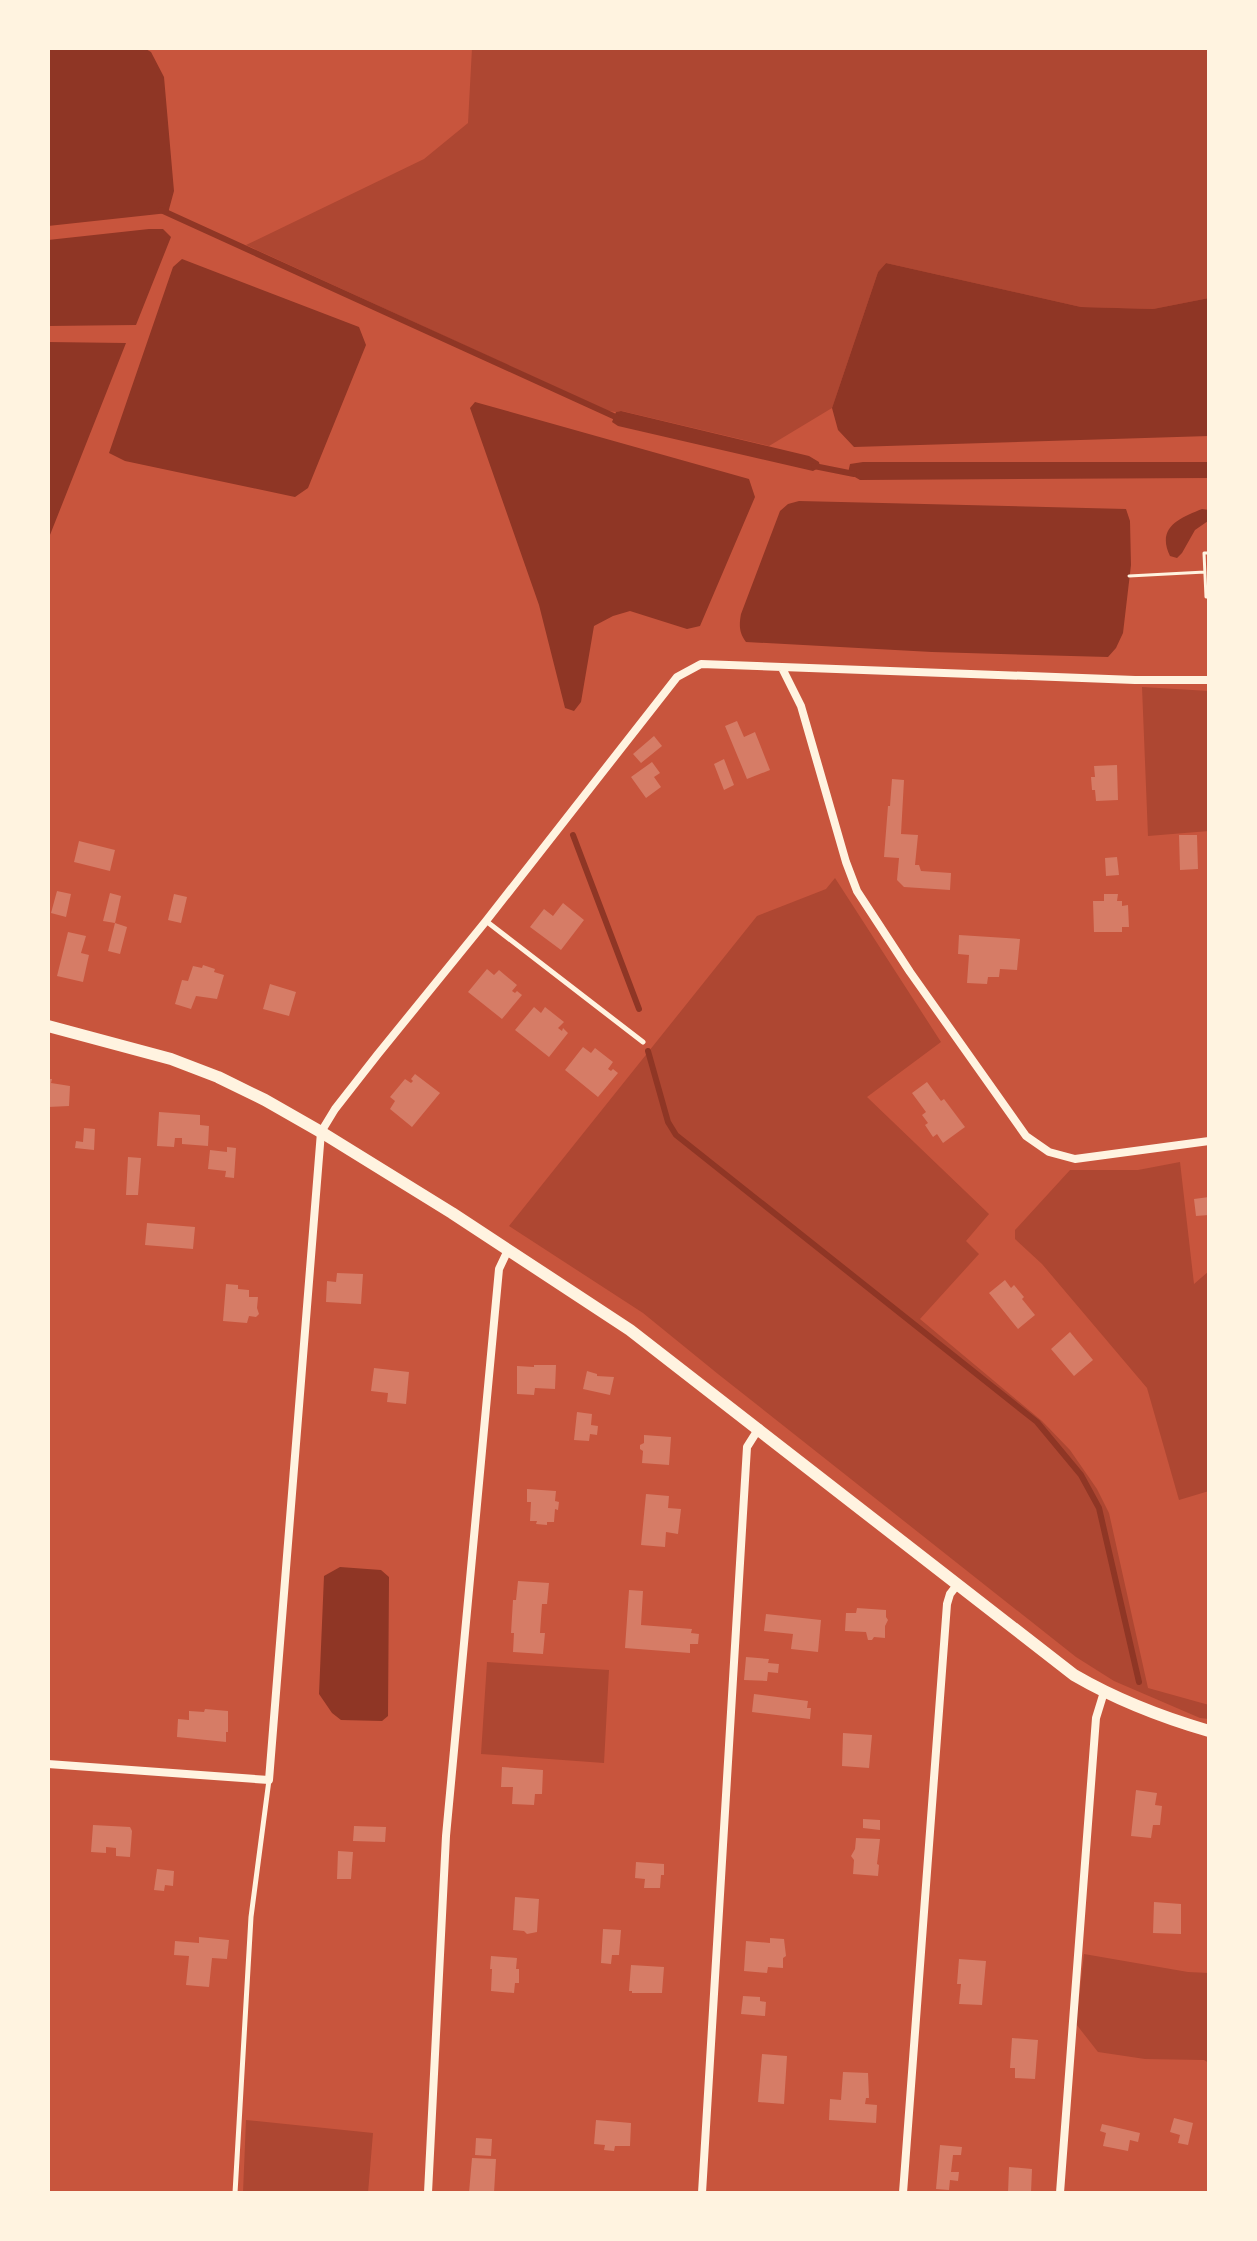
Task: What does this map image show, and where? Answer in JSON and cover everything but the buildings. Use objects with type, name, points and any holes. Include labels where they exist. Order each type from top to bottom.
[{"type":"street","points":[[48,1764],[269,1780],[321,1132],[378,1054],[677,677],[701,664],[1209,680]]},
{"type":"street","points":[[782,668],[801,706],[857,891],[1026,1136],[1049,1152],[1075,1159],[1209,1141]]},
{"type":"street","points":[[48,1026],[171,1059],[218,1077],[321,1132],[630,1330],[1046,1655],[1104,1692],[1209,1731]]},
{"type":"street","points":[[428,2193],[446,1836],[499,1269],[508,1250]]},
{"type":"street","points":[[702,2193],[747,1447],[759,1428]]},
{"type":"street","points":[[903,2193],[947,1604],[957,1585]]},
{"type":"street","points":[[1060,2193],[1096,1718],[1104,1692]]},
{"type":"lane","points":[[486,921],[643,1042]]},
{"type":"lane","points":[[235,2193],[251,1917],[269,1780]]},
{"type":"path","points":[[1209,553],[1204,553],[1206,597],[1209,597]]},
{"type":"path","points":[[1129,576],[1205,572]]},
{"type":"shaded area","points":[[48,48],[144,48],[151,52],[164,77],[174,191],[168,213],[48,226]]},
{"type":"shaded area","points":[[472,48],[1209,48],[1209,298],[1153,309],[1081,307],[886,263],[878,272],[832,408],[769,446],[622,411],[608,411],[246,245],[424,159],[468,123]]},
{"type":"shaded area","points":[[163,229],[171,237],[136,325],[48,326],[48,240]]},
{"type":"shaded area","points":[[182,259],[359,327],[366,345],[308,488],[295,497],[125,461],[109,453],[173,267]]},
{"type":"shaded area","points":[[886,263],[1081,307],[1153,309],[1209,298],[1209,436],[854,447],[838,430],[832,408],[878,272]]},
{"type":"shaded area","points":[[48,342],[126,343],[48,540]]},
{"type":"shaded area","points":[[475,402],[749,479],[755,497],[700,626],[687,629],[630,611],[594,626],[581,702],[574,711],[565,708],[539,605],[470,408]]},
{"type":"shaded area","points":[[616,412],[809,456],[819,462],[820,467],[813,471],[618,426],[612,422]]},
{"type":"shaded area","points":[[1209,462],[1209,478],[860,480],[848,473],[850,464]]},
{"type":"shaded area","points":[[799,501],[1126,509],[1130,521],[1131,565],[1123,633],[1108,657],[746,642],[740,629],[741,614],[780,511],[788,504]]},
{"type":"shaded area","points":[[1202,509],[1209,510],[1208,521],[1195,530],[1177,558],[1170,556],[1166,538],[1172,525]]},
{"type":"shaded area","points":[[1142,687],[1209,691],[1209,831],[1148,836]]},
{"type":"shaded area","points":[[835,878],[941,1042],[867,1097],[989,1214],[966,1241],[979,1254],[920,1319],[1042,1421],[1070,1450],[1097,1489],[1109,1513],[1148,1688],[1209,1705],[1209,1719],[1200,1718],[1114,1681],[1076,1657],[643,1313],[509,1226],[757,916],[826,889]]},
{"type":"shaded area","points":[[1180,1162],[1194,1284],[1209,1271],[1209,1491],[1179,1500],[1147,1388],[1042,1264],[1015,1239],[1015,1230],[1070,1170],[1138,1170]]},
{"type":"shaded area","points":[[340,1567],[381,1570],[389,1577],[388,1716],[382,1721],[341,1720],[319,1694],[324,1576]]},
{"type":"shaded area","points":[[487,1662],[609,1670],[604,1763],[481,1754]]},
{"type":"shaded area","points":[[1084,1954],[1209,1973],[1209,2063],[1204,2060],[1145,2059],[1098,2052],[1076,2024]]},
{"type":"shaded area","points":[[246,2120],[373,2133],[368,2193],[243,2193]]},
{"type":"waterway","points":[[161,210],[620,419]]},
{"type":"waterway","points":[[814,466],[854,474]]},
{"type":"waterway","points":[[573,835],[639,1009]]},
{"type":"waterway","points":[[648,1051],[668,1122],[676,1135],[1037,1422],[1081,1475],[1099,1508],[1139,1682]]}]
